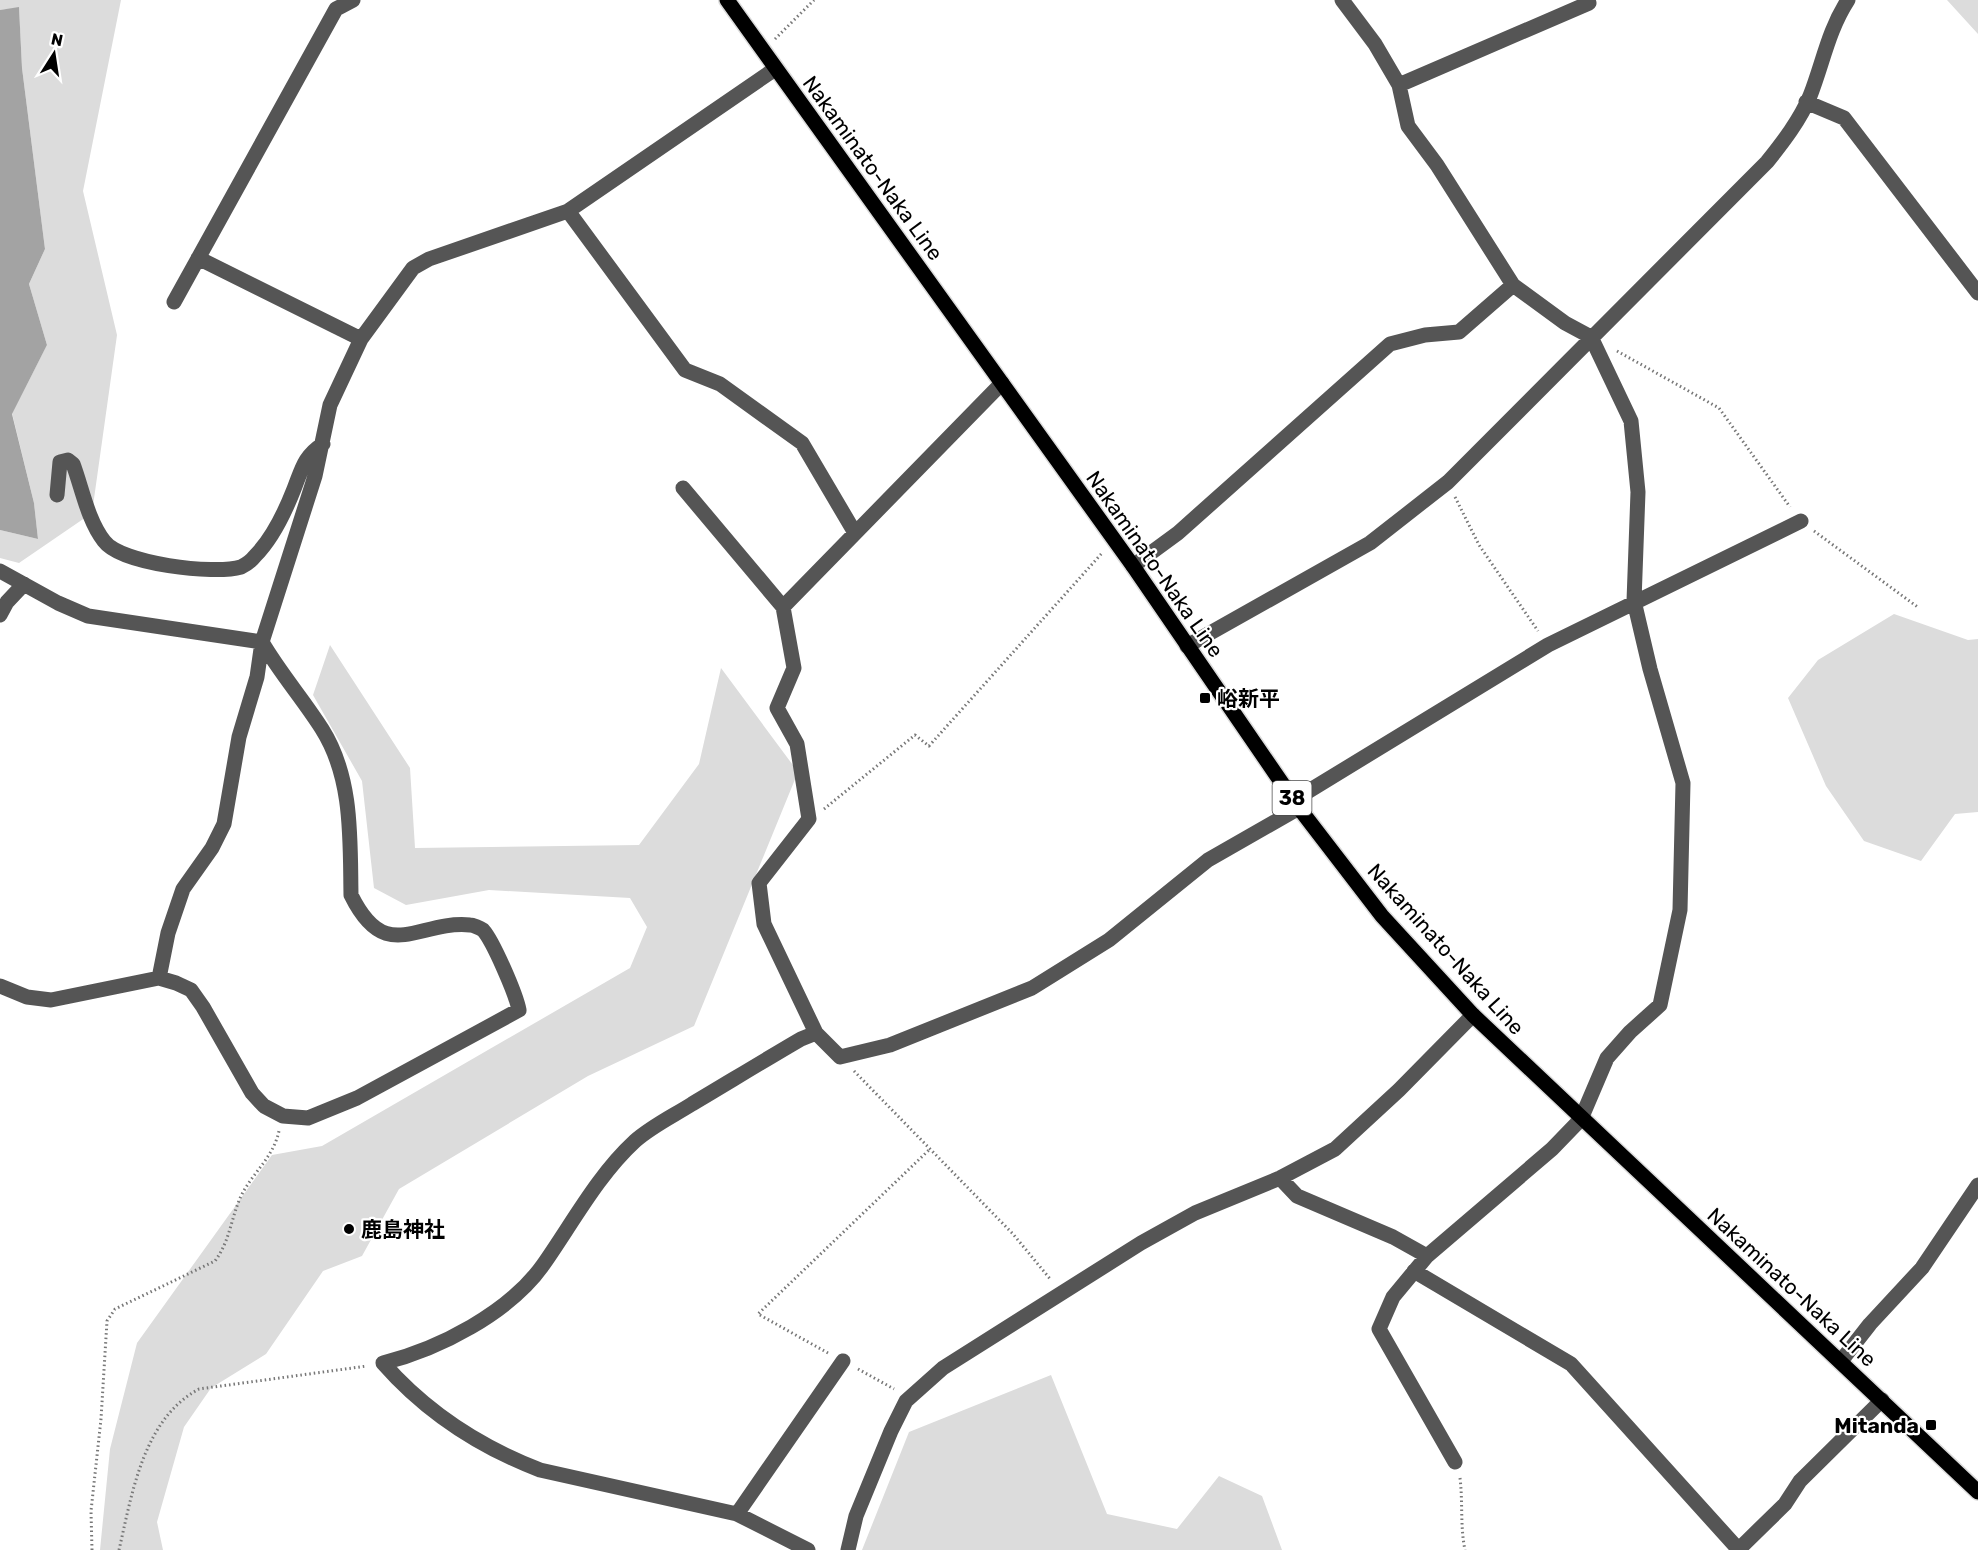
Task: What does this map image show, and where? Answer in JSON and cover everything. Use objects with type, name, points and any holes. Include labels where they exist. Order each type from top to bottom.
[{"type":"main road","name":"Nakaminato-Naka Line","points":[[727,0],[1114,539],[1296,804],[1382,916],[1473,1015],[1978,1492]]},
{"type":"street","points":[[174,302],[335,5],[353,0]]},
{"type":"street","points":[[1342,0],[1375,44],[1399,85],[1408,126],[1437,165],[1513,285],[1565,323],[1591,337],[1631,421],[1638,492],[1634,601],[1650,669],[1683,783],[1680,910],[1660,1005],[1630,1032],[1607,1058],[1581,1119],[1552,1149],[1427,1256],[1393,1297],[1379,1329],[1455,1462]]},
{"type":"street","points":[[1399,85],[1589,3],[1587,0]]},
{"type":"street","points":[[1187,646],[1370,543],[1448,482],[1767,162],[1789,135],[1806,102],[1821,57],[1848,0]]},
{"type":"street","points":[[159,978],[168,933],[183,889],[212,848],[224,824],[239,737],[257,677],[262,642],[295,541],[322,444],[330,405],[362,339],[413,268],[429,259],[568,211],[775,69]]},
{"type":"street","points":[[1806,102],[1844,118],[1978,293]]},
{"type":"street","points":[[568,211],[685,370],[720,384],[802,443],[855,533]]},
{"type":"street","points":[[198,258],[362,339]]},
{"type":"street","points":[[1133,566],[1186,526],[1390,344],[1425,335],[1459,332],[1513,285]]},
{"type":"street","points":[[783,607],[1002,383]]},
{"type":"street","points":[[57,495],[60,462],[68,460],[73,464],[104,542],[112,548],[138,559],[186,568],[241,567],[254,558],[270,539],[294,489],[304,460],[322,444]]},
{"type":"street","points":[[683,488],[783,607],[794,668],[777,708],[797,744],[809,819],[759,883],[764,924],[816,1033],[840,1057],[890,1045],[1032,988],[1109,940],[1208,860],[1548,645],[1800,521]]},
{"type":"street","points":[[0,571],[58,603],[88,615],[262,642]]},
{"type":"street","points":[[0,615],[24,584]]},
{"type":"street","points":[[0,986],[27,997],[51,1000],[159,978],[176,982],[191,990],[252,1093],[264,1106],[283,1116],[308,1118],[357,1098],[519,1010],[515,994],[483,930],[472,925],[445,927],[405,936],[389,934],[373,925],[359,911],[351,895],[346,787],[338,761],[323,730],[281,676],[262,642]]},
{"type":"street","points":[[848,1550],[856,1516],[891,1431],[910,1398],[943,1368],[1141,1243],[1195,1213],[1280,1179],[1335,1149],[1399,1090],[1473,1015]]},
{"type":"street","points":[[383,1363],[411,1356],[441,1343],[504,1304],[542,1266],[568,1225],[635,1142],[801,1038],[816,1033]]},
{"type":"street","points":[[1280,1179],[1297,1196],[1393,1237],[1427,1256]]},
{"type":"street","points":[[1841,1361],[1870,1324],[1922,1268],[1978,1185]]},
{"type":"street","points":[[1414,1271],[1571,1364],[1738,1550],[1785,1504],[1800,1481],[1882,1400]]},
{"type":"street","points":[[737,1514],[843,1361]]},
{"type":"street","points":[[383,1363],[422,1403],[488,1447],[515,1460],[540,1470],[737,1514],[808,1550]]},
{"type":"path","points":[[763,50],[814,0]]},
{"type":"path","points":[[1591,337],[1719,408],[1800,521],[1918,608]]},
{"type":"path","points":[[1448,482],[1479,545],[1548,645]]},
{"type":"path","points":[[804,825],[915,735],[929,746],[1114,539]]},
{"type":"path","points":[[840,1057],[1013,1234],[1062,1293]]},
{"type":"path","points":[[92,1550],[91,1511],[101,1419],[107,1321],[115,1309],[215,1261],[225,1247],[242,1194],[276,1145],[283,1116]]},
{"type":"path","points":[[910,1398],[758,1314],[930,1149]]},
{"type":"path","points":[[119,1550],[137,1473],[174,1407],[186,1396],[199,1389],[383,1363]]},
{"type":"path","points":[[1455,1462],[1463,1506],[1460,1527],[1465,1550]]},
{"type":"shaded area","points":[[0,0],[121,0],[83,191],[117,335],[92,513],[19,563],[0,558],[0,530],[38,539],[34,503],[12,413],[47,345],[29,284],[45,249],[22,68],[19,8],[0,10]]},
{"type":"shaded area","points":[[1947,0],[1978,0],[1978,34]]},
{"type":"shaded area","points":[[19,7],[22,68],[45,249],[29,284],[47,345],[12,414],[34,503],[38,539],[0,530],[0,10]]},
{"type":"shaded area","points":[[1894,614],[1968,640],[1978,639],[1978,812],[1955,814],[1921,861],[1864,841],[1826,786],[1788,698],[1818,660]]},
{"type":"shaded area","points":[[330,645],[410,768],[415,848],[639,845],[699,764],[721,668],[798,772],[694,1026],[588,1076],[399,1189],[362,1256],[323,1271],[266,1354],[211,1388],[184,1427],[157,1522],[163,1550],[100,1550],[110,1449],[137,1343],[272,1155],[322,1146],[630,968],[647,927],[630,898],[489,890],[406,905],[374,888],[362,781],[313,695]]},
{"type":"shaded area","points":[[1051,1375],[1107,1514],[1177,1529],[1219,1476],[1262,1496],[1282,1550],[862,1550],[909,1432]]},
{"type":"place","name":"峪新平","points":[[1205,698]]},
{"type":"place","name":"鹿島神社","points":[[349,1229]]},
{"type":"place","name":"Mitanda","points":[[1931,1425]]}]
